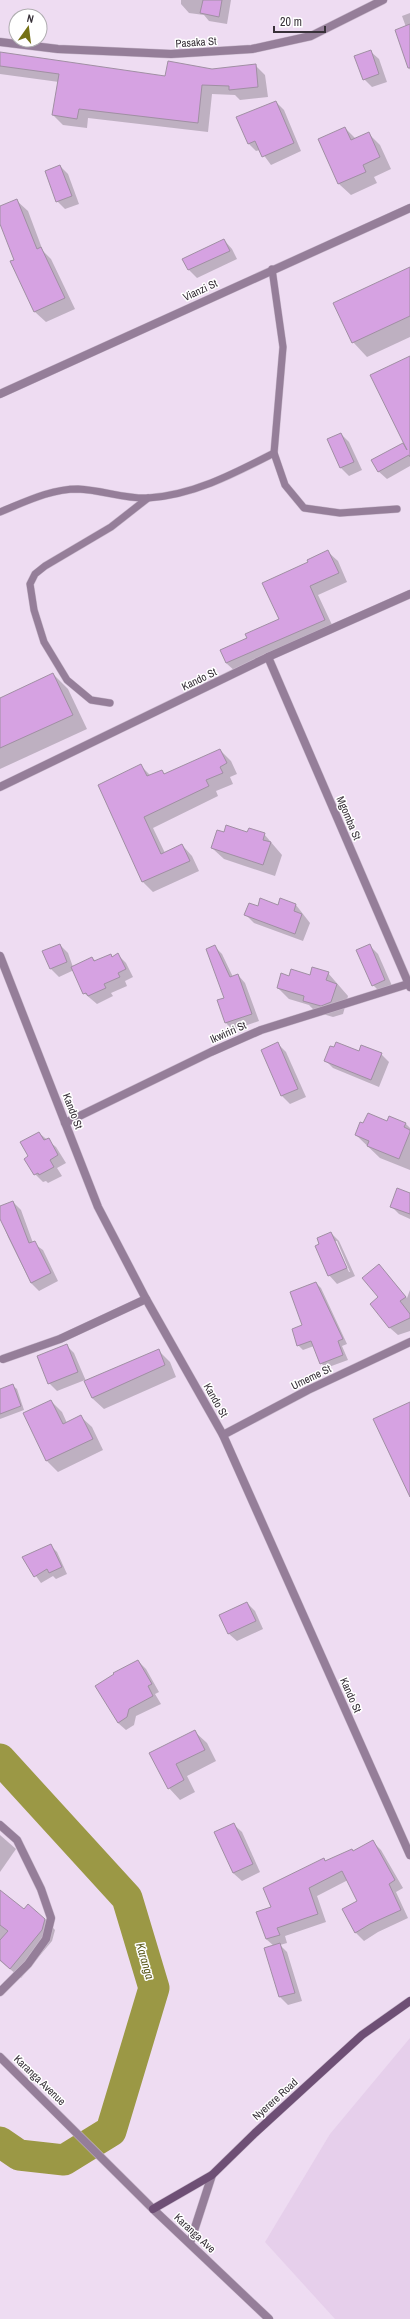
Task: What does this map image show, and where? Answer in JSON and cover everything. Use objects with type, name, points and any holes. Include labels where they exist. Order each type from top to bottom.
[{"type":"street","name":"Pasaka St","points":[[0,42],[58,49],[171,54],[252,49],[311,36],[383,0]]},
{"type":"street","name":"Vianzi St","points":[[0,394],[272,269],[410,208]]},
{"type":"street","name":"Kando St","points":[[0,787],[268,657],[410,594]]},
{"type":"street","name":"Mgomba St","points":[[268,657],[409,985]]},
{"type":"street","name":"Kando St","points":[[0,956],[98,1207],[146,1299],[223,1435],[410,1855]]},
{"type":"street","name":"Ikwiriri St","points":[[66,1123],[211,1052],[261,1030],[409,985]]},
{"type":"street","points":[[3,1359],[60,1339],[146,1299]]},
{"type":"street","name":"Umeme St","points":[[223,1435],[308,1390],[410,1342]]},
{"type":"street","points":[[0,1825],[16,1840],[41,1889],[51,1918],[46,1939],[28,1964],[0,1992]]},
{"type":"street","name":"Nyerere Road","points":[[153,2209],[212,2175],[255,2133],[362,2035],[410,2001]]},
{"type":"street","name":"Karanga Avenue","points":[[0,2057],[107,2162]]},
{"type":"street","name":"Karanga Ave","points":[[107,2162],[153,2209],[269,2319]]},
{"type":"street","points":[[190,2243],[212,2175]]},
{"type":"lane","points":[[272,269],[283,347],[274,454],[285,485],[304,508],[340,514],[397,509]]},
{"type":"lane","points":[[0,512],[47,493],[78,489],[148,498],[176,493],[223,480],[274,454]]},
{"type":"lane","points":[[110,703],[91,700],[66,680],[44,642],[34,610],[30,584],[35,574],[45,566],[110,527],[148,498]]},
{"type":"shaded area","points":[[410,2038],[410,2319],[335,2319],[265,2242],[330,2134]]},
{"type":"building","points":[[203,0],[222,0],[219,17],[200,13]]},
{"type":"building","points":[[410,24],[410,68],[408,68],[395,30]]},
{"type":"building","points":[[371,50],[379,74],[363,80],[354,56]]},
{"type":"building","points":[[0,52],[165,76],[168,61],[212,69],[256,64],[258,87],[229,90],[229,86],[202,85],[198,123],[79,109],[77,119],[52,115],[59,74],[0,66]]},
{"type":"building","points":[[276,101],[294,143],[262,157],[255,141],[248,144],[236,117]]},
{"type":"building","points":[[345,127],[351,140],[369,132],[380,157],[363,165],[366,172],[338,184],[318,139]]},
{"type":"building","points":[[60,165],[72,196],[56,202],[45,171]]},
{"type":"building","points":[[17,199],[37,249],[41,247],[65,298],[34,312],[10,261],[14,260],[0,224],[0,206]]},
{"type":"building","points":[[224,239],[230,251],[188,270],[182,259]]},
{"type":"building","points":[[410,267],[410,316],[352,343],[333,303]]},
{"type":"building","points":[[410,356],[410,457],[409,455],[378,472],[371,460],[403,443],[407,450],[370,375]]},
{"type":"building","points":[[341,433],[354,462],[340,468],[327,439]]},
{"type":"building","points":[[328,550],[339,573],[310,586],[325,620],[226,663],[220,650],[247,638],[245,634],[279,619],[262,583],[308,562],[307,560]]},
{"type":"building","points":[[53,673],[73,715],[0,748],[0,698]]},
{"type":"building","points":[[220,749],[227,763],[220,767],[223,773],[206,780],[209,786],[144,817],[161,854],[182,844],[190,861],[142,882],[98,785],[141,764],[147,776],[162,770],[164,774]]},
{"type":"building","points":[[226,825],[247,832],[249,828],[265,833],[263,840],[271,842],[263,865],[211,848],[217,830],[224,832]]},
{"type":"building","points":[[260,898],[278,905],[280,898],[296,904],[294,911],[302,914],[295,934],[244,915],[249,903],[258,906]]},
{"type":"building","points":[[60,944],[67,962],[50,969],[42,951]]},
{"type":"building","points":[[370,944],[385,980],[372,986],[356,950]]},
{"type":"building","points":[[215,945],[230,977],[238,974],[252,1014],[225,1023],[217,1000],[224,998],[206,949]]},
{"type":"building","points":[[118,953],[126,969],[118,973],[120,977],[104,984],[106,988],[88,996],[86,993],[83,994],[71,967],[92,957],[94,961],[111,954],[112,957]]},
{"type":"building","points":[[312,967],[329,972],[326,980],[337,984],[331,1002],[321,1006],[303,1001],[304,996],[277,988],[281,973],[289,976],[291,969],[310,975]]},
{"type":"building","points":[[278,1042],[298,1089],[281,1096],[261,1050]]},
{"type":"building","points":[[336,1042],[359,1051],[361,1045],[382,1053],[371,1080],[324,1061],[330,1046],[334,1047]]},
{"type":"building","points":[[368,1113],[387,1121],[389,1116],[406,1123],[404,1127],[410,1130],[410,1132],[399,1159],[367,1146],[369,1141],[355,1135],[360,1122],[363,1123]]},
{"type":"building","points":[[39,1132],[44,1140],[49,1138],[58,1155],[50,1160],[54,1167],[39,1175],[38,1173],[34,1175],[24,1159],[28,1156],[20,1142]]},
{"type":"building","points":[[397,1188],[410,1193],[410,1214],[390,1207]]},
{"type":"building","points":[[13,1201],[29,1243],[35,1241],[51,1273],[31,1283],[0,1219],[0,1206]]},
{"type":"building","points":[[331,1232],[347,1268],[328,1276],[315,1246],[319,1244],[317,1238]]},
{"type":"building","points":[[379,1264],[406,1297],[400,1301],[410,1314],[410,1318],[389,1328],[370,1304],[378,1297],[362,1278]]},
{"type":"building","points":[[316,1282],[343,1339],[338,1341],[343,1355],[320,1364],[311,1341],[297,1346],[292,1329],[302,1325],[290,1292]]},
{"type":"building","points":[[67,1344],[78,1372],[48,1384],[37,1356]]},
{"type":"building","points":[[159,1349],[165,1365],[92,1398],[84,1381]]},
{"type":"building","points":[[13,1384],[21,1406],[0,1414],[0,1389]]},
{"type":"building","points":[[51,1400],[63,1424],[81,1415],[93,1439],[46,1461],[23,1413]]},
{"type":"building","points":[[410,1402],[410,1497],[373,1419]]},
{"type":"building","points":[[51,1544],[62,1567],[49,1573],[47,1569],[34,1577],[22,1557]]},
{"type":"building","points":[[247,1602],[256,1621],[228,1634],[219,1615]]},
{"type":"building","points":[[138,1660],[152,1684],[148,1686],[153,1696],[129,1709],[127,1717],[118,1723],[95,1686],[114,1674],[113,1673]]},
{"type":"building","points":[[195,1730],[205,1750],[176,1764],[184,1780],[168,1789],[149,1753]]},
{"type":"building","points":[[234,1823],[253,1864],[233,1873],[214,1832]]},
{"type":"building","points":[[373,1840],[395,1880],[389,1884],[401,1910],[370,1924],[355,1933],[342,1909],[357,1901],[342,1871],[309,1888],[318,1914],[277,1928],[280,1935],[266,1939],[256,1912],[271,1907],[263,1888],[324,1858],[325,1861],[352,1849],[353,1851]]},
{"type":"building","points":[[0,1890],[24,1909],[28,1904],[45,1919],[42,1930],[10,1969],[0,1960],[0,1940],[8,1931],[0,1925]]},
{"type":"building","points":[[280,1943],[295,1993],[279,1997],[264,1948]]},
{"type":"waterway","name":"Karanga","points":[[0,1759],[127,1898],[154,1988],[111,2131],[64,2160],[19,2155],[0,2142]]}]
